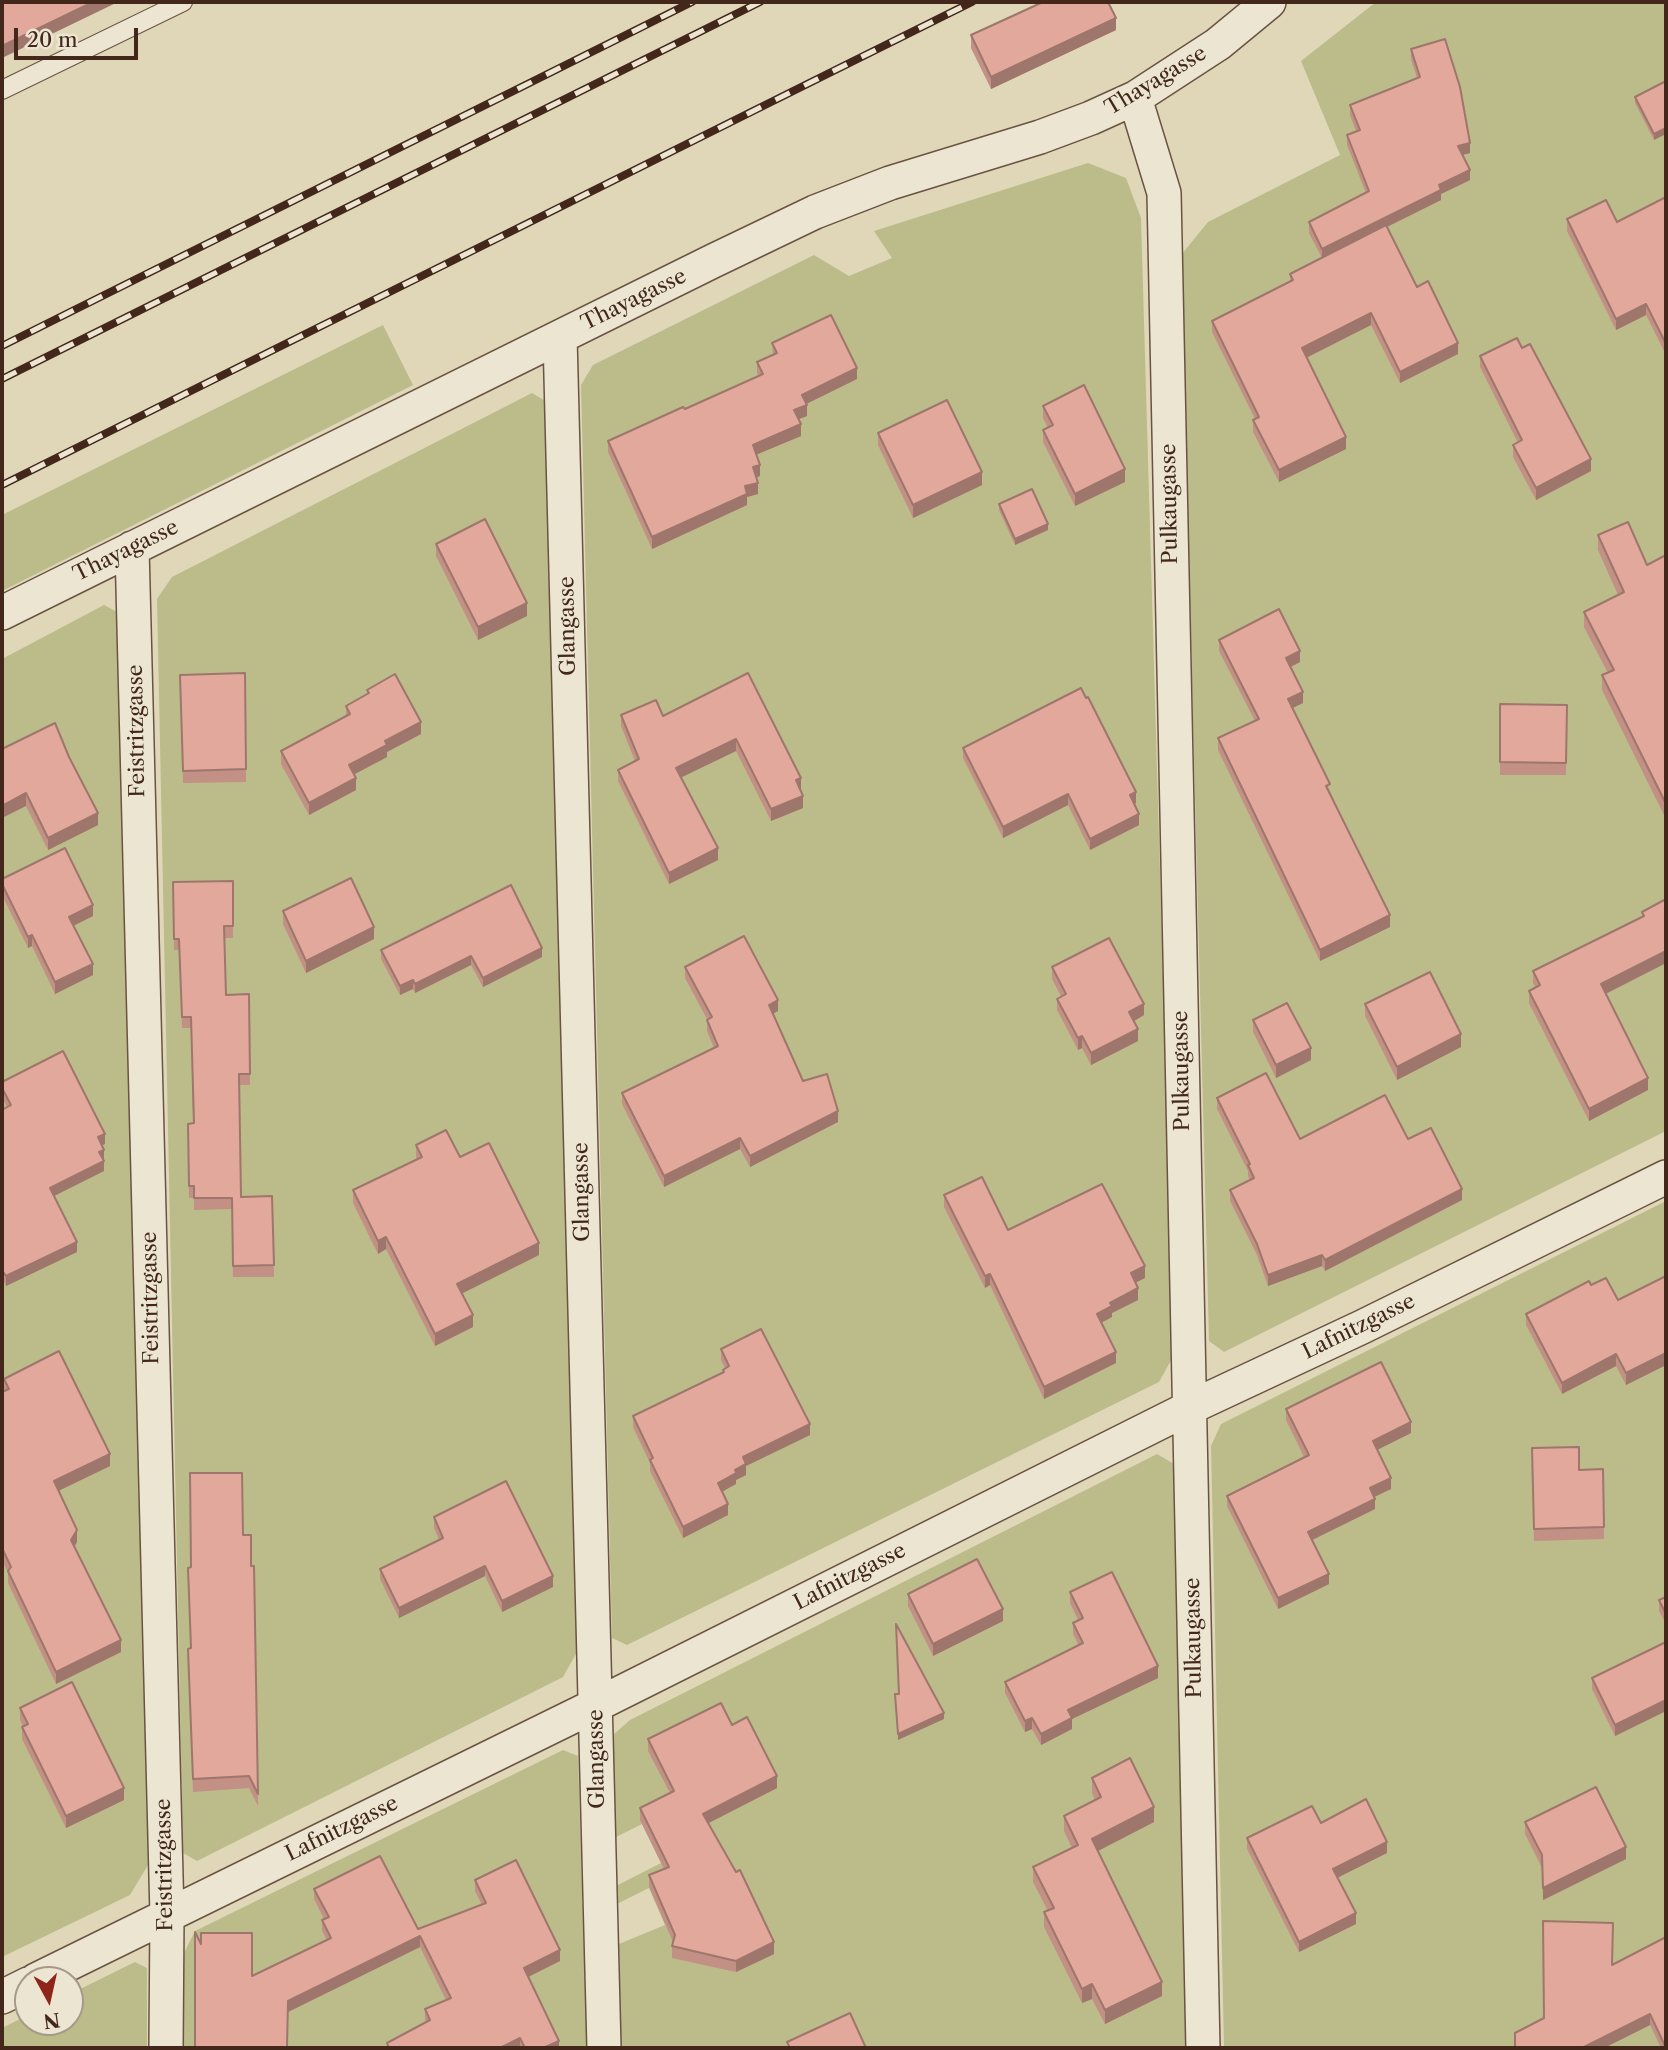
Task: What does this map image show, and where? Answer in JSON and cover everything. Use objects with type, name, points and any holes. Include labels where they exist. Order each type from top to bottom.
[{"type":"street","name":"Thayagasse","points":[[2,613],[816,212],[890,183],[1053,132],[1135,98],[1218,44],[1269,2]]},
{"type":"street","name":"Pulkaugasse","points":[[1135,98],[1164,193],[1203,2048]]},
{"type":"street","name":"Glangasse","points":[[560,337],[604,2048]]},
{"type":"street","name":"Feistritzgasse","points":[[132,548],[167,1915],[166,2048]]},
{"type":"street","name":"Lafnitzgasse","points":[[64,1966],[596,1705],[1189,1408],[1362,1327],[1666,1177]]},
{"type":"lane","points":[[2,90],[183,2]]},
{"type":"green space","points":[[1376,2],[1666,2],[1666,1131],[1224,1352],[1209,1341],[1181,255],[1208,222],[1340,155],[1301,61]]},
{"type":"green space","points":[[1088,163],[1126,178],[1141,218],[1174,1355],[1159,1382],[627,1645],[612,1638],[581,385],[593,365],[814,255],[849,276],[892,258],[874,231]]},
{"type":"green space","points":[[383,325],[413,385],[2,591],[2,515]]},
{"type":"green space","points":[[532,393],[549,403],[577,1652],[563,1677],[197,1861],[183,1853],[157,599],[172,577]]},
{"type":"green space","points":[[104,605],[121,614],[148,1865],[130,1895],[2,1957],[2,659]]},
{"type":"green space","points":[[1666,1201],[1666,2048],[1224,2048],[1211,1446],[1221,1424]]},
{"type":"green space","points":[[1157,1454],[1174,1464],[1188,2048],[621,2048],[619,1944],[665,1925],[649,1888],[617,1904],[616,1886],[661,1863],[642,1824],[614,1838],[614,1734],[630,1720]]},
{"type":"green space","points":[[563,1750],[578,1756],[587,2048],[180,2048],[182,1957],[195,1931]]},
{"type":"green space","points":[[135,1962],[147,1968],[147,2048],[2,2048],[2,2028],[14,2022],[14,2036],[84,2036],[84,1987]]},
{"type":"building","points":[[2,2],[93,2],[2,46]]},
{"type":"building","points":[[1043,2],[1108,2],[1116,18],[991,77],[971,35]]},
{"type":"building","points":[[1445,39],[1460,87],[1470,143],[1458,146],[1470,170],[1439,185],[1441,190],[1322,249],[1309,222],[1369,191],[1347,135],[1360,130],[1350,105],[1420,77],[1411,49]]},
{"type":"building","points":[[1666,81],[1666,128],[1654,134],[1635,97]]},
{"type":"building","points":[[1666,197],[1666,344],[1646,304],[1616,319],[1567,219],[1606,200],[1617,222]]},
{"type":"building","points":[[1386,225],[1417,287],[1428,281],[1458,343],[1400,372],[1371,313],[1302,348],[1346,437],[1279,470],[1253,420],[1259,417],[1212,321],[1293,280],[1290,274]]},
{"type":"building","points":[[831,315],[857,368],[802,395],[807,405],[794,410],[801,424],[753,445],[760,465],[753,467],[758,483],[745,486],[747,494],[652,537],[608,441],[763,374],[757,362],[777,353],[772,343]]},
{"type":"building","points":[[1517,338],[1522,348],[1530,344],[1591,459],[1536,488],[1513,445],[1522,440],[1480,356]]},
{"type":"building","points":[[1084,385],[1125,469],[1075,494],[1043,430],[1053,425],[1043,406]]},
{"type":"building","points":[[947,400],[982,472],[913,505],[878,433]]},
{"type":"building","points":[[1032,489],[1048,524],[1015,539],[999,504]]},
{"type":"building","points":[[485,519],[527,603],[478,627],[436,544]]},
{"type":"building","points":[[1628,522],[1647,565],[1666,555],[1666,804],[1602,675],[1614,670],[1584,612],[1624,592],[1598,535]]},
{"type":"building","points":[[1279,609],[1300,651],[1286,658],[1303,692],[1288,699],[1330,784],[1326,786],[1390,915],[1320,950],[1218,738],[1259,719],[1219,640]]},
{"type":"building","points":[[245,673],[246,769],[183,771],[180,675]]},
{"type":"building","points":[[748,673],[801,778],[796,780],[803,796],[771,809],[736,739],[676,768],[718,848],[669,873],[618,770],[639,759],[621,715],[656,700],[663,716]]},
{"type":"building","points":[[395,674],[421,722],[385,741],[387,745],[349,765],[356,778],[309,803],[281,751],[350,714],[346,706]]},
{"type":"building","points":[[1081,688],[1136,792],[1130,795],[1139,814],[1090,839],[1068,794],[1003,827],[963,748]]},
{"type":"building","points":[[1500,704],[1567,705],[1566,763],[1500,762]]},
{"type":"building","points":[[55,723],[98,813],[48,838],[26,793],[2,806],[2,749]]},
{"type":"building","points":[[65,848],[93,905],[69,917],[93,964],[55,982],[32,935],[28,937],[2,879]]},
{"type":"building","points":[[351,878],[374,927],[306,961],[283,911]]},
{"type":"building","points":[[233,881],[233,926],[224,926],[226,995],[249,994],[250,1074],[239,1074],[241,1197],[272,1196],[274,1265],[233,1266],[232,1198],[194,1198],[194,1186],[189,1186],[188,1124],[194,1123],[191,1017],[182,1017],[179,939],[174,939],[173,882]]},
{"type":"building","points":[[511,885],[542,948],[483,978],[471,956],[415,984],[413,980],[400,986],[381,950]]},
{"type":"building","points":[[1666,899],[1666,951],[1601,984],[1648,1078],[1589,1109],[1529,991],[1540,985],[1533,971],[1644,916],[1642,912]]},
{"type":"building","points":[[744,936],[778,1000],[769,1005],[803,1081],[827,1074],[838,1111],[750,1156],[740,1138],[664,1176],[622,1093],[718,1046],[707,1020],[712,1017],[685,967]]},
{"type":"building","points":[[1109,938],[1144,1004],[1129,1012],[1138,1029],[1091,1053],[1082,1036],[1078,1038],[1057,999],[1066,994],[1052,967]]},
{"type":"building","points":[[1430,972],[1461,1034],[1397,1067],[1365,1004]]},
{"type":"building","points":[[1287,1003],[1311,1048],[1276,1065],[1253,1020]]},
{"type":"building","points":[[63,1051],[105,1134],[98,1137],[104,1150],[99,1152],[104,1161],[50,1188],[77,1242],[6,1276],[2,1274],[2,1110],[11,1105],[2,1088],[2,1082]]},
{"type":"building","points":[[1266,1073],[1300,1139],[1385,1095],[1408,1139],[1431,1128],[1462,1189],[1325,1260],[1322,1255],[1268,1275],[1257,1244],[1230,1190],[1254,1178],[1248,1165],[1250,1164],[1217,1098]]},
{"type":"building","points":[[446,1130],[460,1157],[489,1143],[539,1243],[457,1284],[473,1315],[435,1334],[386,1237],[378,1241],[353,1190],[422,1157],[416,1145]]},
{"type":"building","points":[[982,1177],[1008,1230],[1102,1184],[1145,1266],[1131,1273],[1138,1288],[1110,1303],[1112,1306],[1097,1314],[1116,1352],[1044,1387],[990,1274],[985,1276],[944,1195]]},
{"type":"building","points":[[1666,1276],[1666,1353],[1626,1373],[1616,1354],[1562,1383],[1526,1314],[1589,1281],[1591,1285],[1606,1278],[1618,1300]]},
{"type":"building","points":[[761,1329],[810,1424],[743,1457],[746,1464],[718,1483],[728,1504],[683,1527],[650,1460],[653,1458],[633,1416],[724,1372],[729,1366],[721,1349]]},
{"type":"building","points":[[59,1351],[110,1454],[54,1481],[77,1530],[71,1540],[121,1640],[56,1672],[8,1571],[11,1567],[2,1548],[2,1392],[9,1389],[4,1379]]},
{"type":"building","points":[[1381,1362],[1411,1422],[1373,1441],[1391,1478],[1370,1488],[1375,1499],[1308,1532],[1329,1574],[1278,1598],[1227,1496],[1309,1455],[1286,1409]]},
{"type":"building","points":[[1579,1447],[1579,1470],[1603,1469],[1604,1527],[1534,1529],[1532,1448]]},
{"type":"building","points":[[190,1473],[242,1473],[243,1535],[251,1535],[251,1566],[254,1566],[258,1794],[249,1776],[193,1779],[188,1649],[191,1648],[188,1568],[191,1567]]},
{"type":"building","points":[[506,1481],[553,1576],[502,1601],[485,1566],[399,1608],[380,1569],[443,1538],[434,1517]]},
{"type":"building","points":[[977,1559],[1003,1609],[933,1644],[908,1594]]},
{"type":"building","points":[[1112,1572],[1158,1666],[1068,1710],[1072,1718],[1041,1734],[1032,1718],[1025,1721],[1005,1682],[1083,1643],[1073,1623],[1083,1618],[1070,1592]]},
{"type":"building","points":[[1666,1597],[1666,1614],[1659,1600]]},
{"type":"building","points":[[896,1624],[944,1713],[898,1734],[895,1694],[899,1694]]},
{"type":"building","points":[[1666,1642],[1666,1700],[1615,1725],[1592,1678]]},
{"type":"building","points":[[72,1682],[124,1788],[66,1816],[22,1727],[28,1724],[20,1708]]},
{"type":"building","points":[[721,1703],[732,1725],[747,1717],[777,1776],[703,1814],[736,1872],[740,1870],[774,1942],[736,1961],[672,1946],[675,1935],[649,1875],[669,1867],[640,1808],[674,1791],[648,1739]]},
{"type":"building","points":[[1130,1758],[1154,1807],[1092,1839],[1162,1982],[1105,2010],[1092,1984],[1082,1989],[1044,1912],[1054,1908],[1033,1867],[1078,1845],[1064,1816],[1101,1797],[1092,1778]]},
{"type":"building","points":[[1596,1787],[1626,1847],[1543,1888],[1542,1855],[1525,1822]]},
{"type":"building","points":[[1366,1799],[1387,1842],[1333,1869],[1356,1913],[1299,1942],[1247,1838],[1312,1806],[1321,1823]]},
{"type":"building","points":[[380,1856],[418,1929],[486,1903],[475,1880],[516,1860],[560,1950],[524,1968],[559,2041],[543,2048],[525,2048],[520,2038],[500,2048],[389,2048],[387,2043],[430,2020],[425,2009],[451,1998],[420,1936],[288,2001],[287,2047],[195,2048],[195,1932],[201,1944],[201,1933],[252,1933],[252,1976],[331,1938],[322,1920],[329,1917],[314,1889]]},
{"type":"building","points":[[1543,1921],[1613,1923],[1612,1965],[1666,1937],[1666,2048],[1650,2014],[1582,2048],[1516,2048],[1515,2033],[1544,2018]]},
{"type":"building","points":[[850,2013],[866,2048],[790,2048],[787,2042]]},
{"type":"railway","points":[[2,346],[692,2]]},
{"type":"railway","points":[[2,379],[760,2]]},
{"type":"railway","points":[[2,485],[972,2]]}]
